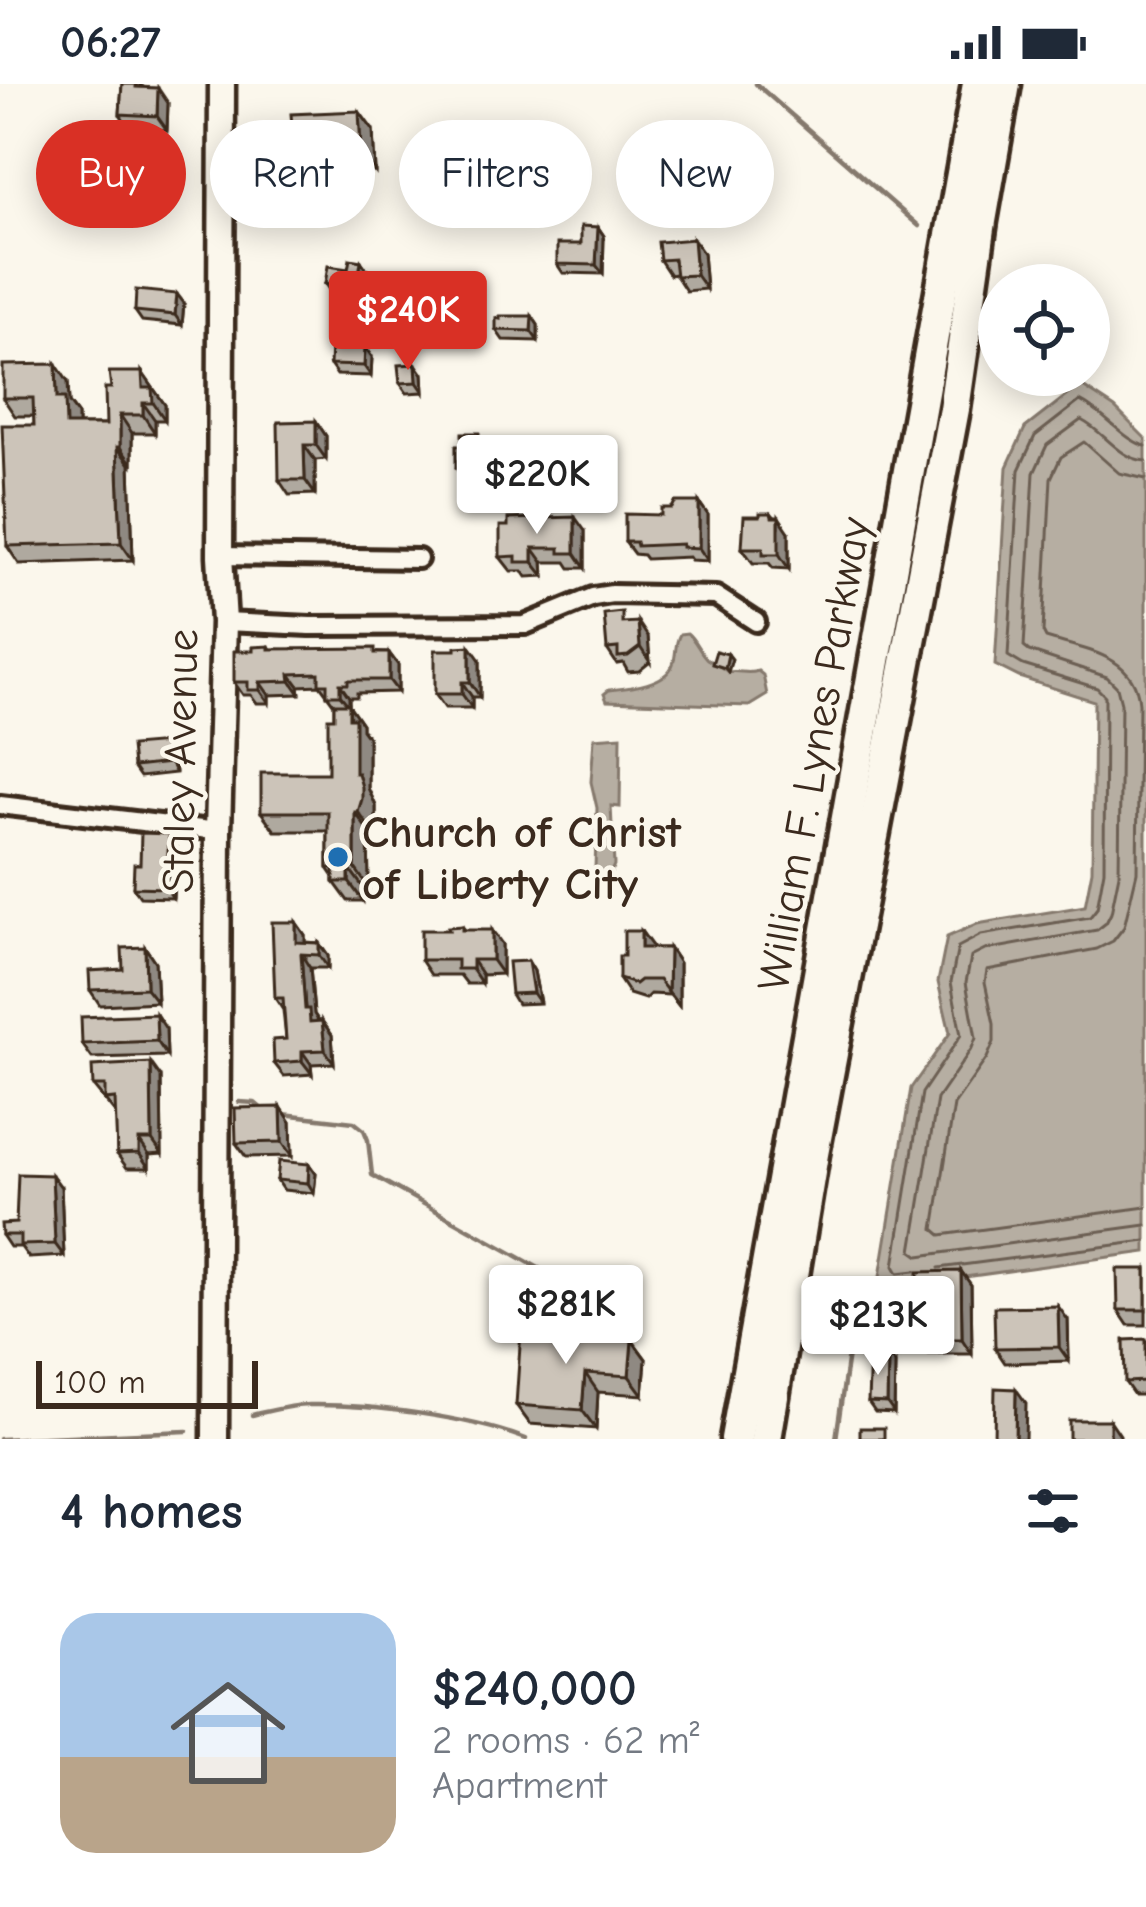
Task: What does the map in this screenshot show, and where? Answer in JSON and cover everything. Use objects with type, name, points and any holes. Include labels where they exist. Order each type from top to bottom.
[{"type":"highway","name":"William F. Lynes Parkway","points":[[736,1439],[978,84]]},
{"type":"highway","name":"William F. Lynes Parkway","points":[[766,1439],[818,1130],[954,410],[1005,84]]},
{"type":"street","name":"Staley Avenue","points":[[215,1439],[218,831],[224,622],[220,556],[222,84]]},
{"type":"street","points":[[220,556],[418,559]]},
{"type":"street","points":[[224,622],[525,625],[612,594],[716,596],[755,622]]},
{"type":"street","points":[[0,805],[218,831]]},
{"type":"water","points":[[1066,396],[1097,396],[1146,439],[1146,1252],[878,1289],[911,1088],[950,1033],[938,982],[947,937],[977,924],[1085,906],[1092,870],[1094,701],[995,665],[1007,467],[1025,428]]},
{"type":"water","points":[[687,633],[707,659],[728,672],[758,671],[767,695],[749,706],[607,701],[604,694],[609,690],[663,677],[673,664],[680,634]]},
{"type":"water","points":[[621,736],[620,807],[611,806],[614,865],[609,876],[598,874],[595,868],[594,738]]},
{"type":"building","points":[[122,84],[158,88],[157,116],[120,114]]},
{"type":"building","points":[[359,111],[359,120],[292,120],[291,114]]},
{"type":"building","points":[[598,227],[596,265],[557,264],[557,244],[581,244],[581,228]]},
{"type":"building","points":[[693,239],[696,275],[676,276],[674,259],[660,260],[658,242]]},
{"type":"building","points":[[350,259],[361,261],[357,289],[325,284],[328,266],[348,269]]},
{"type":"building","points":[[136,290],[177,294],[175,315],[135,311]]},
{"type":"building","points":[[500,316],[532,316],[531,331],[496,330]]},
{"type":"building","points":[[416,327],[418,341],[404,343],[402,328]]},
{"type":"building","points":[[331,346],[365,347],[364,366],[330,365]]},
{"type":"building","points":[[56,364],[57,398],[65,398],[66,425],[106,425],[109,372],[142,372],[143,388],[152,388],[153,403],[143,403],[143,415],[120,415],[121,543],[7,546],[2,425],[34,425],[33,398],[3,398],[3,365]]},
{"type":"building","points":[[416,364],[417,382],[400,383],[398,365]]},
{"type":"building","points":[[316,421],[316,445],[304,445],[305,480],[279,480],[278,422]]},
{"type":"building","points":[[462,433],[479,433],[479,446],[497,446],[497,468],[456,468],[456,446],[462,446]]},
{"type":"building","points":[[675,502],[699,502],[699,548],[625,542],[625,514],[661,515],[661,508],[672,508]]},
{"type":"building","points":[[744,516],[779,517],[779,554],[742,548]]},
{"type":"building","points":[[575,517],[575,553],[533,548],[533,562],[500,557],[500,526],[508,526],[508,519]]},
{"type":"building","points":[[622,612],[622,623],[638,622],[640,647],[618,657],[618,648],[607,649],[604,614]]},
{"type":"building","points":[[269,646],[375,648],[375,653],[389,653],[389,680],[348,680],[340,684],[340,695],[327,695],[327,684],[319,684],[319,673],[290,674],[291,681],[260,682],[260,690],[248,690],[248,682],[234,682],[234,651]]},
{"type":"building","points":[[470,646],[470,682],[462,682],[462,694],[435,694],[435,650]]},
{"type":"building","points":[[716,651],[728,654],[725,668],[712,664]]},
{"type":"building","points":[[334,704],[349,704],[349,718],[355,718],[355,773],[362,787],[355,812],[355,868],[349,868],[349,882],[334,882],[334,868],[328,868],[328,812],[261,812],[261,773],[328,773],[328,718],[334,718]]},
{"type":"building","points":[[167,743],[170,763],[133,767],[131,746]]},
{"type":"building","points":[[141,833],[169,834],[166,888],[133,887]]},
{"type":"building","points":[[272,922],[296,922],[296,942],[319,943],[319,955],[301,954],[305,1009],[309,1009],[310,1022],[322,1021],[325,1050],[302,1051],[302,1061],[274,1063],[273,1040],[286,1039],[283,998],[275,998]]},
{"type":"building","points":[[462,926],[462,930],[492,930],[492,960],[472,960],[472,969],[457,969],[457,960],[421,960],[421,930]]},
{"type":"building","points":[[624,931],[641,931],[641,948],[669,948],[668,992],[659,980],[635,984],[619,979]]},
{"type":"building","points":[[145,947],[146,988],[90,990],[89,971],[123,969],[122,948]]},
{"type":"building","points":[[528,961],[533,993],[511,994],[508,962]]},
{"type":"building","points":[[156,1014],[157,1041],[82,1044],[81,1017]]},
{"type":"building","points":[[151,1063],[152,1140],[139,1140],[139,1153],[117,1154],[115,1099],[105,1100],[105,1086],[93,1086],[92,1066]]},
{"type":"building","points":[[281,1107],[282,1142],[236,1143],[235,1108]]},
{"type":"building","points":[[279,1161],[309,1164],[308,1183],[277,1180]]},
{"type":"building","points":[[18,1174],[52,1175],[55,1244],[20,1245],[20,1235],[2,1235],[1,1224],[16,1223]]},
{"type":"building","points":[[1117,1269],[1146,1269],[1146,1310],[1118,1310]]},
{"type":"building","points":[[961,1271],[962,1339],[919,1339],[918,1272]]},
{"type":"building","points":[[1058,1306],[1059,1347],[995,1348],[994,1307]]},
{"type":"building","points":[[521,1331],[632,1340],[629,1376],[585,1373],[582,1410],[516,1405]]},
{"type":"building","points":[[1146,1339],[1146,1381],[1125,1382],[1124,1340]]},
{"type":"building","points":[[870,1354],[888,1354],[887,1403],[868,1402]]},
{"type":"building","points":[[995,1388],[1016,1389],[1015,1439],[994,1439]]},
{"type":"building","points":[[1069,1420],[1110,1420],[1110,1439],[1069,1439]]},
{"type":"building","points":[[860,1428],[884,1428],[884,1439],[860,1439]]},
{"type":"waterway","points":[[756,84],[919,226]]},
{"type":"waterway","points":[[239,1102],[255,1103],[262,1109]]},
{"type":"waterway","points":[[283,1114],[354,1122],[368,1140],[372,1175],[621,1314]]},
{"type":"waterway","points":[[836,1439],[850,1340],[878,1289]]},
{"type":"waterway","points":[[252,1415],[302,1405],[360,1407],[449,1418],[526,1439]]},
{"type":"waterway","points":[[0,1439],[187,1431]]},
{"type":"place","name":"Church of Christ of Liberty City","points":[[338,857]]}]
